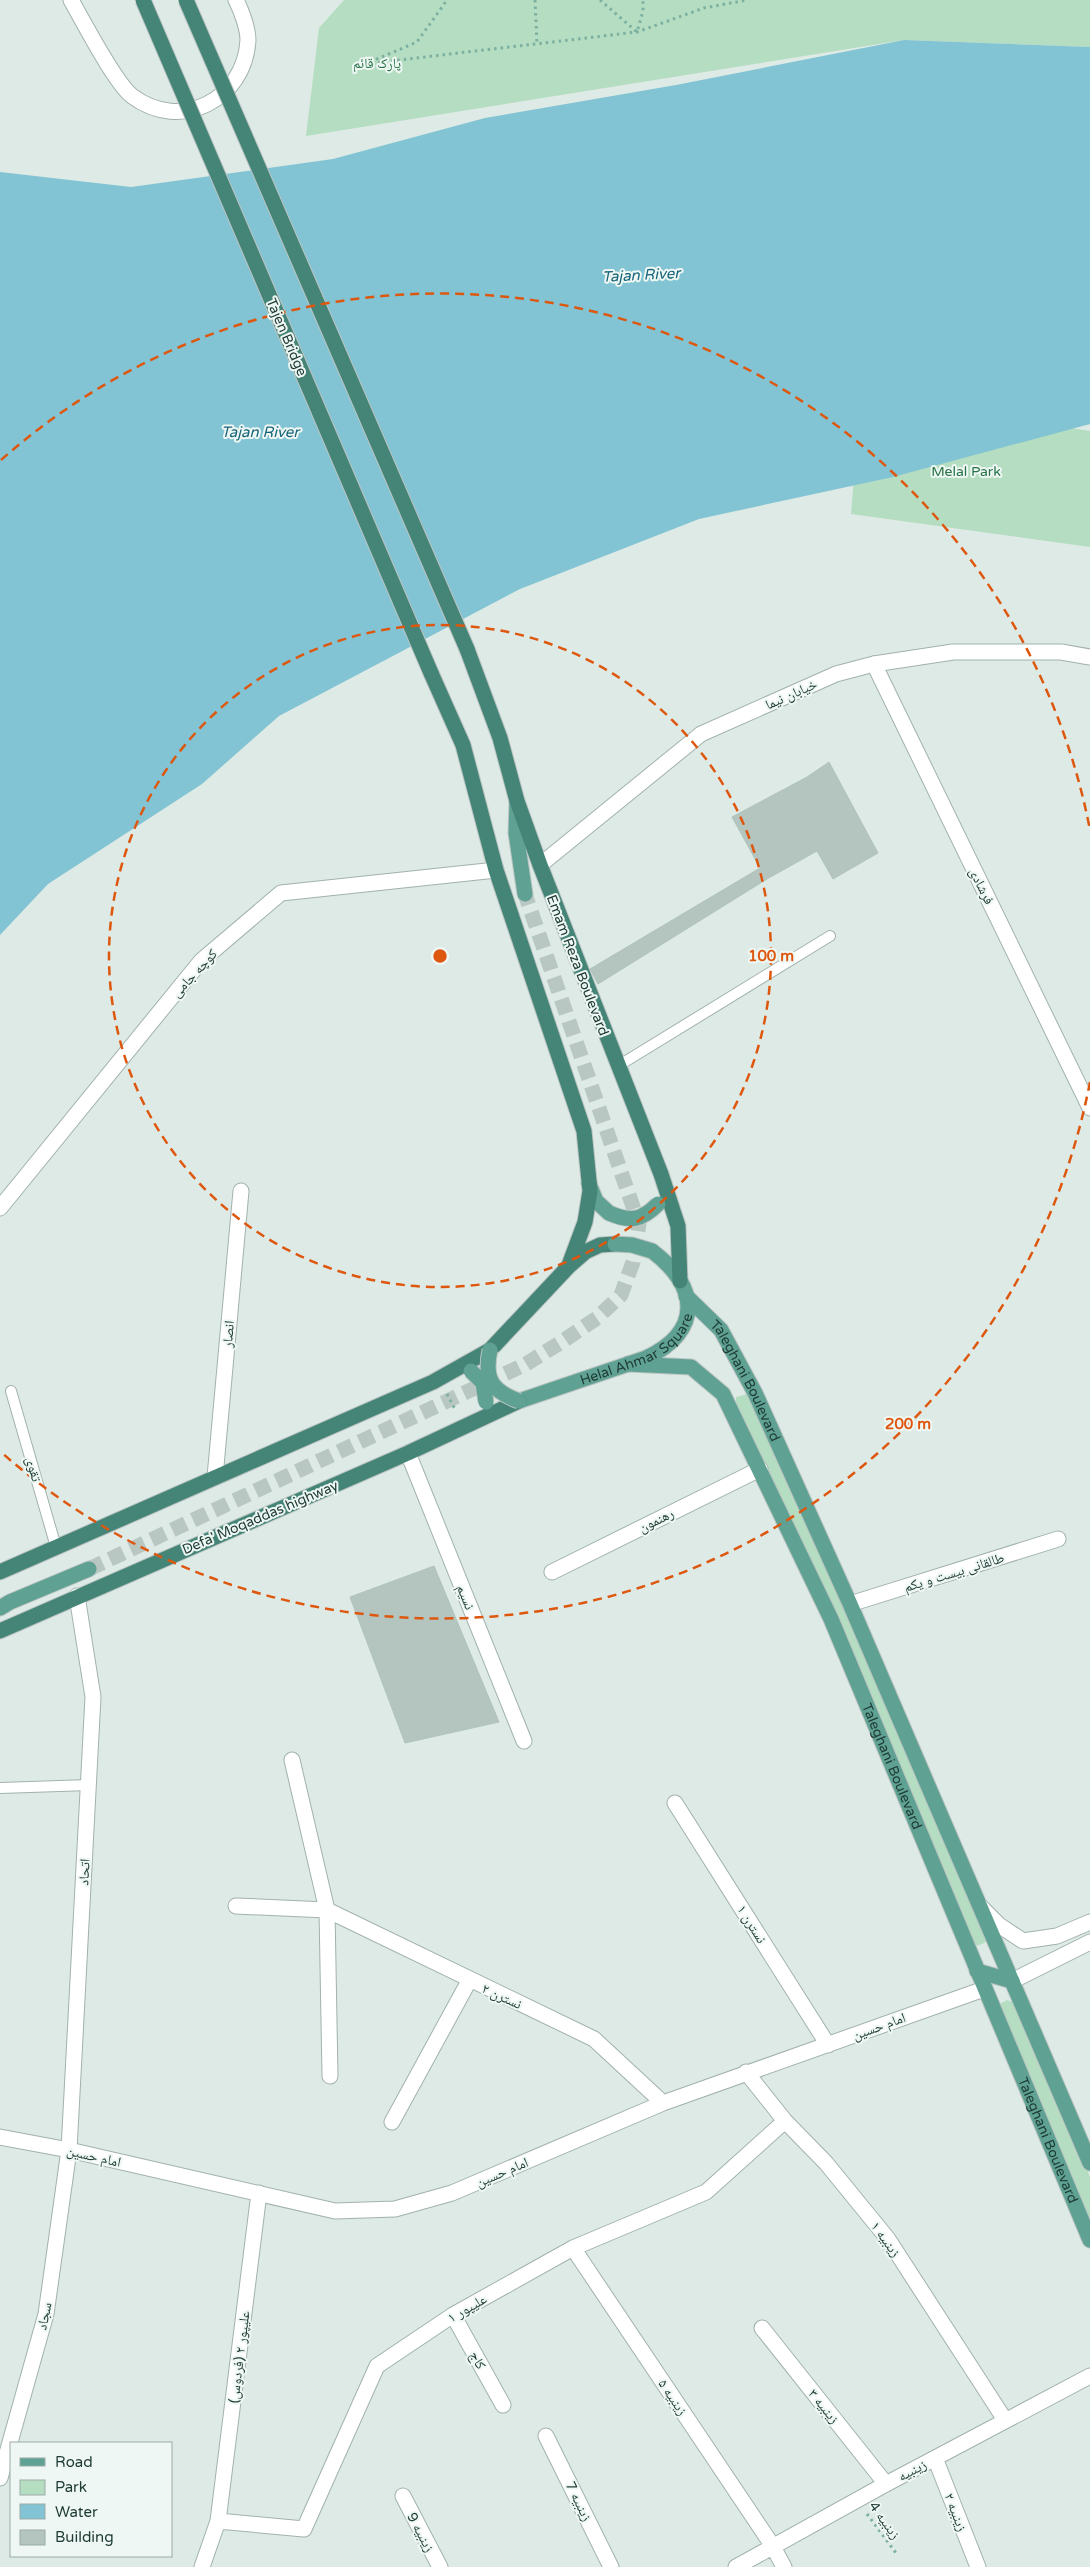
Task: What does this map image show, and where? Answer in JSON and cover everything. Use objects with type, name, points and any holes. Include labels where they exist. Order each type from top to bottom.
[{"type":"highway","name":"Tajen Bridge","points":[[143,0],[430,673],[463,745],[496,870]]},
{"type":"highway","name":"Emam Reza Boulevard","points":[[186,0],[467,649],[500,738],[517,801],[540,865],[659,1172],[678,1226],[680,1281]]},
{"type":"highway","points":[[496,870],[584,1131],[590,1184],[585,1222],[569,1266]]},
{"type":"highway","name":"Helal Ahmar Square","points":[[490,1350],[569,1266],[592,1248],[600,1245],[615,1244]]},
{"type":"highway","points":[[0,1572],[442,1376],[490,1350]]},
{"type":"highway","name":"Defa' Moqaddas highway","points":[[0,1631],[408,1453],[518,1401]]},
{"type":"main road","points":[[517,801],[516,833],[525,894]]},
{"type":"main road","points":[[590,1184],[596,1201],[609,1213],[626,1220],[647,1215],[658,1204],[659,1172]]},
{"type":"main road","name":"Helal Ahmar Square","points":[[518,1401],[628,1364],[661,1350],[674,1340],[688,1318],[689,1310],[686,1296],[680,1281],[670,1267],[652,1251],[632,1245],[615,1244]]},
{"type":"main road","name":"Taleghani Boulevard","points":[[686,1296],[721,1330],[746,1374],[850,1604],[1090,2163]]},
{"type":"main road","points":[[490,1350],[487,1363],[491,1382],[504,1396],[518,1401]]},
{"type":"main road","name":"Taleghani Boulevard","points":[[628,1364],[691,1367],[723,1394],[831,1619],[1090,2240]]},
{"type":"main road","points":[[442,1376],[459,1371],[471,1371],[483,1383],[486,1402],[482,1412],[468,1424]]},
{"type":"main road","points":[[0,1608],[89,1569]]},
{"type":"main road","points":[[977,1971],[1012,1981]]},
{"type":"street","points":[[72,0],[112,70],[132,96],[161,110],[193,110],[222,96],[242,70],[248,39],[236,0]]},
{"type":"street","name":"خیابان نیما","points":[[540,865],[701,734],[836,674],[874,664],[953,652],[1061,652],[1090,657]]},
{"type":"street","name":"فرشادی","points":[[874,664],[1090,1108]]},
{"type":"street","name":"کوچه جامی","points":[[0,1208],[201,961],[281,893],[496,870]]},
{"type":"street","name":"انصار","points":[[215,1477],[240,1191]]},
{"type":"street","name":"نسیم","points":[[408,1453],[524,1741]]},
{"type":"street","name":"رهنمون","points":[[552,1572],[760,1469]]},
{"type":"street","name":"طالقانی بیست و یکم","points":[[850,1604],[1058,1539]]},
{"type":"street","name":"اتحاد","points":[[70,2150],[94,1696],[77,1596]]},
{"type":"street","points":[[292,1760],[327,1910],[330,2076]]},
{"type":"street","name":"نسترن ۱","points":[[675,1803],[828,2045]]},
{"type":"street","points":[[236,1906],[327,1910]]},
{"type":"street","points":[[980,1906],[999,1925],[1023,1941],[1058,1936],[1090,1922]]},
{"type":"street","name":"نسترن ۲","points":[[327,1910],[594,2039],[663,2103]]},
{"type":"street","points":[[1012,1981],[1090,1942]]},
{"type":"street","points":[[392,2122],[469,1980]]},
{"type":"street","name":"امام حسین","points":[[0,2137],[70,2150],[335,2211],[395,2209],[452,2193],[663,2103],[984,1989]]},
{"type":"street","name":"زینبیه ۱","points":[[746,2072],[785,2121],[826,2163],[888,2240],[1005,2420]]},
{"type":"street","name":"علیپور ۱","points":[[218,2521],[304,2529],[377,2366],[453,2315],[573,2248],[706,2192],[785,2121]]},
{"type":"street","name":"سجاد","points":[[10,2442],[46,2314],[70,2150]]},
{"type":"street","name":"علیپور ۲ (فردوس)","points":[[202,2567],[218,2521],[259,2194]]},
{"type":"street","name":"زینبیه ۵","points":[[573,2248],[772,2545],[784,2567]]},
{"type":"street","name":"کاج","points":[[453,2315],[503,2405]]},
{"type":"street","name":"زینبیه ۳","points":[[762,2328],[886,2484]]},
{"type":"street","name":"زینبیه","points":[[736,2567],[772,2545],[1090,2376]]},
{"type":"street","name":"زینبیه 7","points":[[546,2436],[611,2567]]},
{"type":"street","name":"سجاد","points":[[0,2478],[10,2442]]},
{"type":"street","name":"زینبیه ۲","points":[[935,2458],[978,2567]]},
{"type":"street","name":"زینبیه 9","points":[[403,2496],[440,2567]]},
{"type":"lane","points":[[618,1066],[830,936]]},
{"type":"lane","name":"تقوی","points":[[11,1391],[56,1547]]},
{"type":"lane","points":[[0,1788],[89,1785]]},
{"type":"path","points":[[447,0],[417,42],[401,51],[365,64],[637,32],[704,8],[747,0]]},
{"type":"path","points":[[535,0],[537,45]]},
{"type":"path","points":[[600,0],[637,32]]},
{"type":"path","points":[[637,32],[643,11],[642,0]]},
{"type":"path","points":[[442,1376],[468,1424]]},
{"type":"path","name":"زینبیه 4","points":[[857,2500],[896,2554]]},
{"type":"green space","name":"پارک قائم","points":[[344,0],[1090,0],[1090,47],[904,40],[306,136],[319,28]]},
{"type":"green space","name":"Melal Park","points":[[964,411],[1090,431],[1090,547],[851,514],[858,428]]},
{"type":"green space","points":[[747,1394],[751,1396],[989,1937],[982,1944],[973,1946],[736,1402],[736,1397]]},
{"type":"green space","points":[[1007,2000],[1017,2004],[1090,2177],[1090,2228],[998,2005]]},
{"type":"water","name":"Tajan River","points":[[904,40],[1090,47],[1090,424],[893,477],[699,519],[520,589],[279,716],[202,784],[48,884],[0,935],[0,172],[131,187],[333,159],[485,118],[676,85]]},
{"type":"building","points":[[829,762],[878,853],[833,879],[817,851],[767,879],[598,984],[590,969],[760,868],[732,817],[807,777]]},
{"type":"building","points":[[434,1566],[499,1722],[405,1743],[350,1597]]},
{"type":"tunnel","points":[[89,1569],[526,1364],[597,1318],[621,1295],[633,1262],[639,1224],[525,894]]}]
